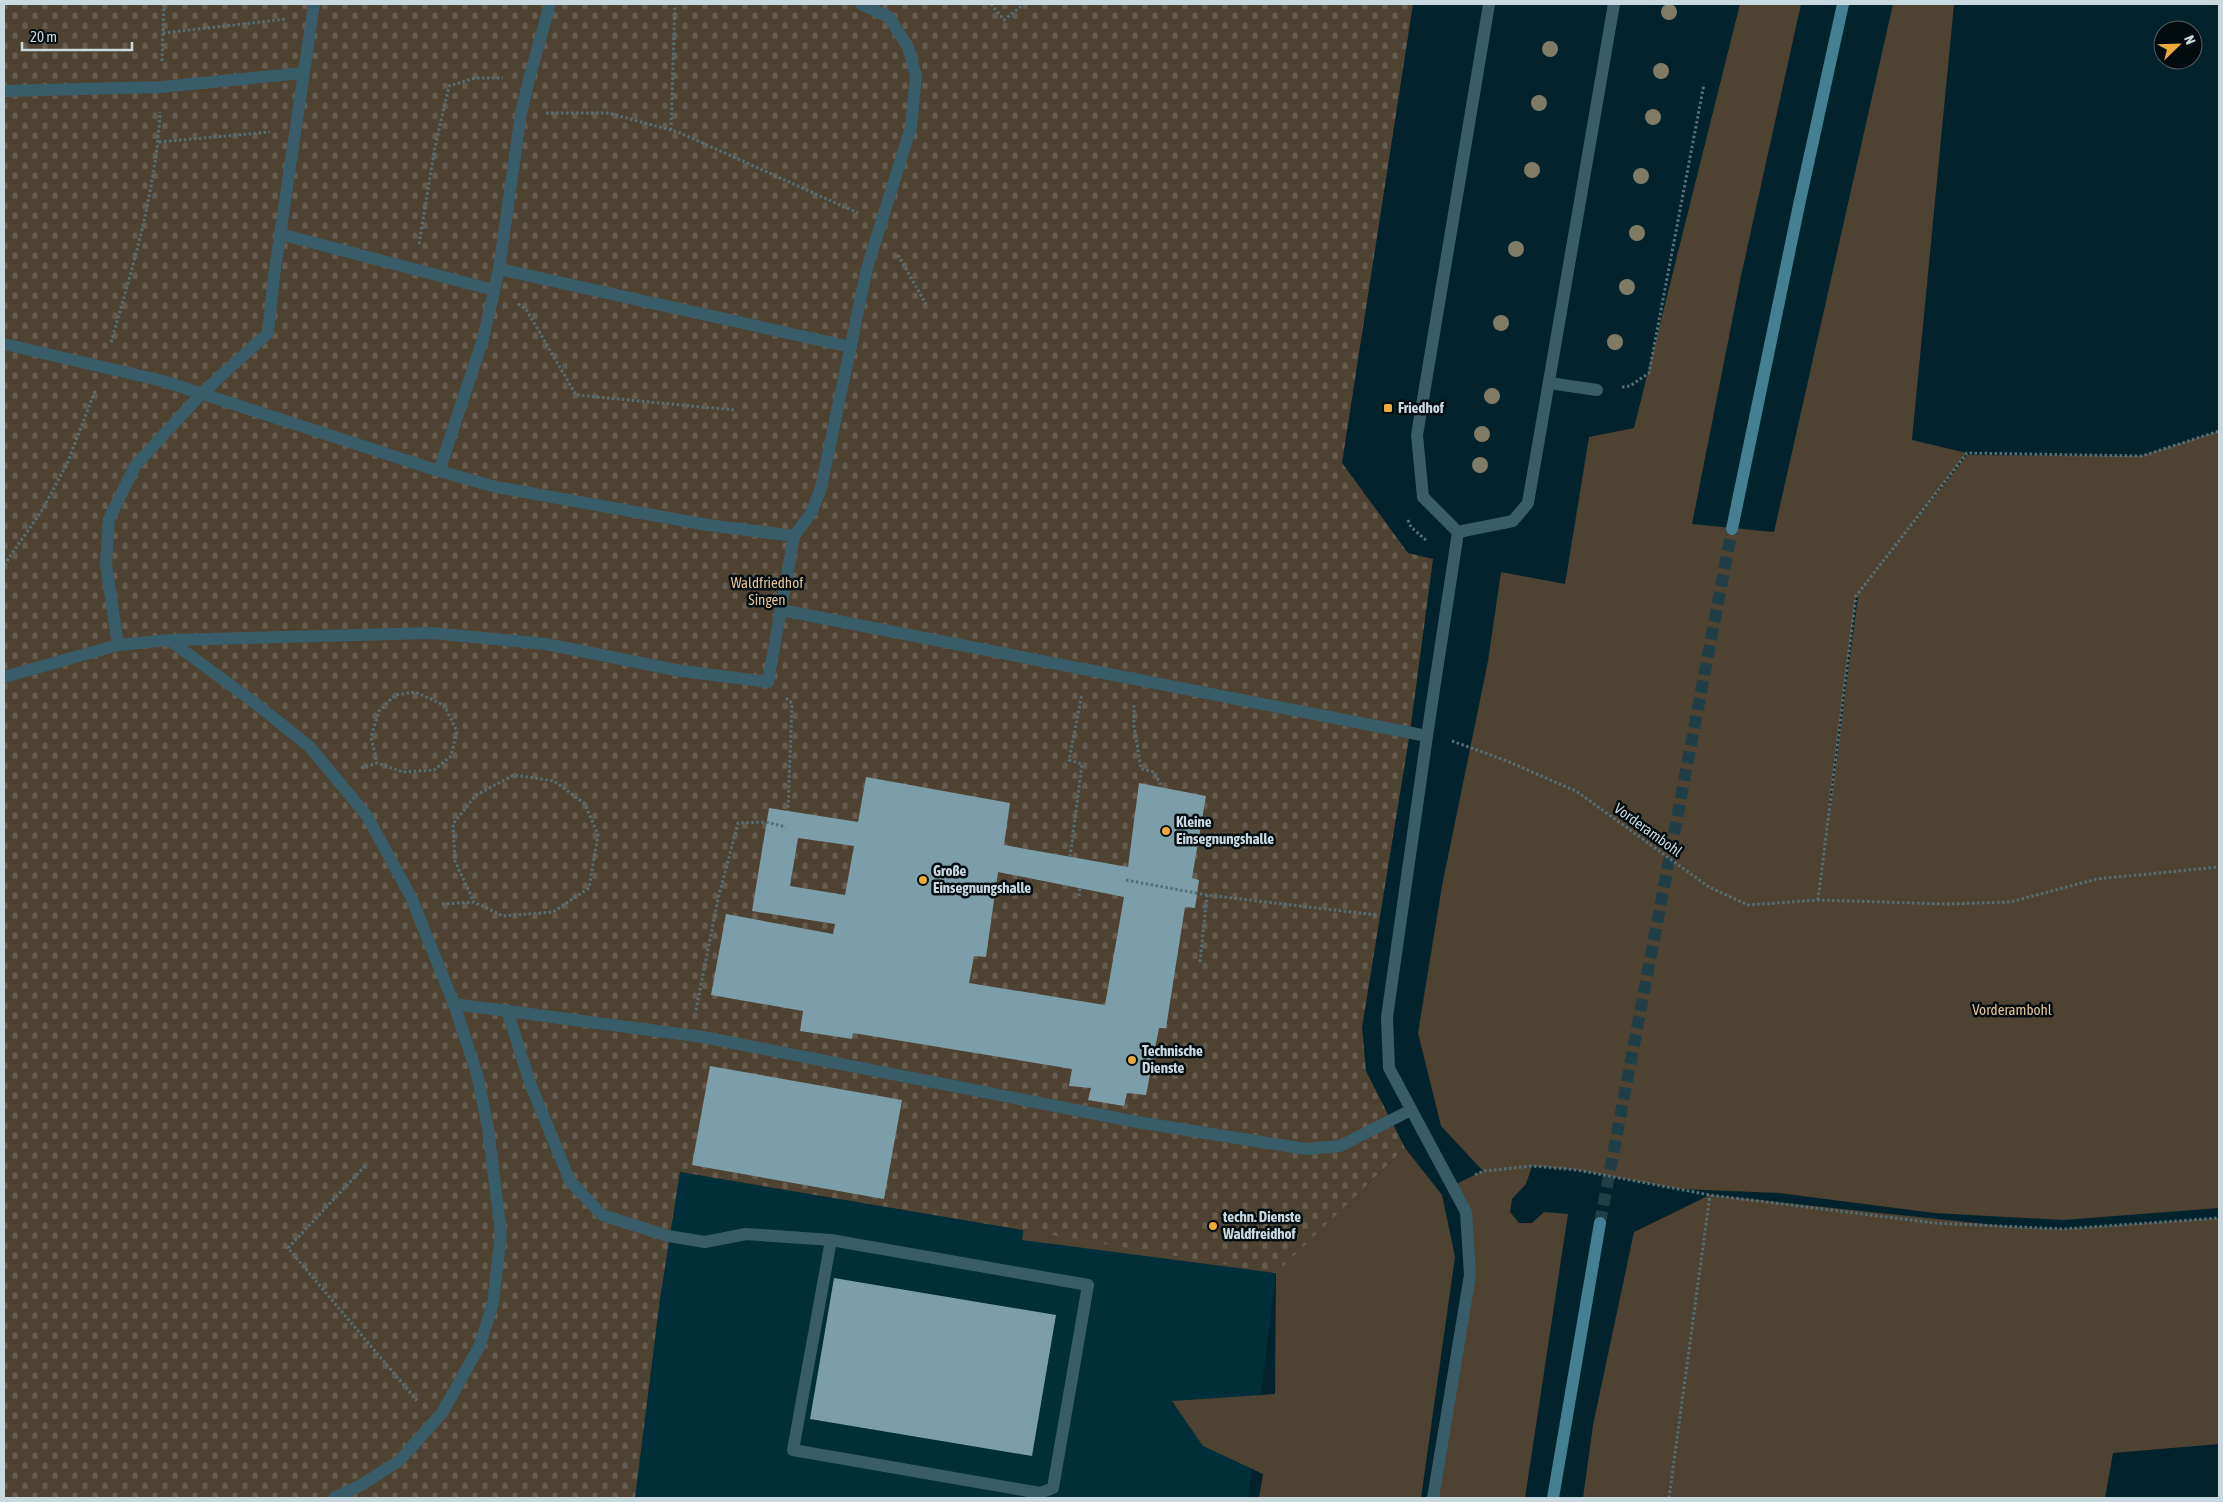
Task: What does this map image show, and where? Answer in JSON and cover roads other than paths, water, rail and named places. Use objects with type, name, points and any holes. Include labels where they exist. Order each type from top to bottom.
[{"type":"main road","points":[[1732,529],[1843,4]]},
{"type":"main road","points":[[1553,1498],[1600,1223]]},
{"type":"lane","points":[[439,472],[483,339],[499,269],[521,113],[550,4]]},
{"type":"lane","points":[[4,678],[118,645],[169,640],[430,633],[546,644],[681,671],[768,682],[794,536],[811,514],[821,488],[868,268],[911,127],[916,76],[908,47],[889,17],[861,4]]},
{"type":"lane","points":[[1458,532],[1423,497],[1417,434],[1488,4]]},
{"type":"lane","points":[[1458,532],[1513,521],[1528,503],[1614,4]]},
{"type":"lane","points":[[118,645],[106,564],[109,519],[135,466],[201,394],[268,333],[280,234],[313,10]]},
{"type":"lane","points":[[4,91],[161,87],[303,73]]},
{"type":"lane","points":[[280,234],[494,290]]},
{"type":"lane","points":[[499,269],[851,347]]},
{"type":"lane","points":[[4,344],[163,381],[439,472],[496,487],[708,524],[794,536]]},
{"type":"lane","points":[[1549,383],[1597,390]]},
{"type":"lane","points":[[1433,1498],[1470,1275],[1466,1212],[1389,1068],[1387,1018],[1458,532]]},
{"type":"lane","points":[[781,610],[1138,678],[1427,736]]},
{"type":"lane","points":[[169,640],[251,700],[310,747],[367,816],[414,906],[454,1004],[477,1074],[488,1128],[501,1233],[493,1303],[480,1345],[442,1413],[399,1460],[361,1485],[334,1498]]},
{"type":"lane","points":[[454,1004],[691,1035],[1137,1122],[1306,1149],[1340,1146],[1412,1110]]},
{"type":"lane","points":[[507,1010],[530,1083],[570,1181],[602,1215],[668,1236],[705,1242],[746,1234],[831,1240],[1088,1285],[1053,1488],[1040,1493],[793,1450],[831,1240]]},
{"type":"tunnel","points":[[1600,1223],[1732,529]]},
{"type":"place","name":"Friedhof","points":[[1388,408]]},
{"type":"place","name":"Kleine Einsegnungshalle","points":[[1166,831]]},
{"type":"place","name":"Große Einsegnungshalle","points":[[923,880]]},
{"type":"place","name":"Technische Dienste","points":[[1132,1060]]},
{"type":"place","name":"techn. Dienste Waldfreidhof","points":[[1213,1226]]},
{"type":"park label","name":"Waldfriedhof Singen","points":[[767,592]]},
{"type":"park label","name":"Vorderambohl","points":[[2012,1010]]}]
